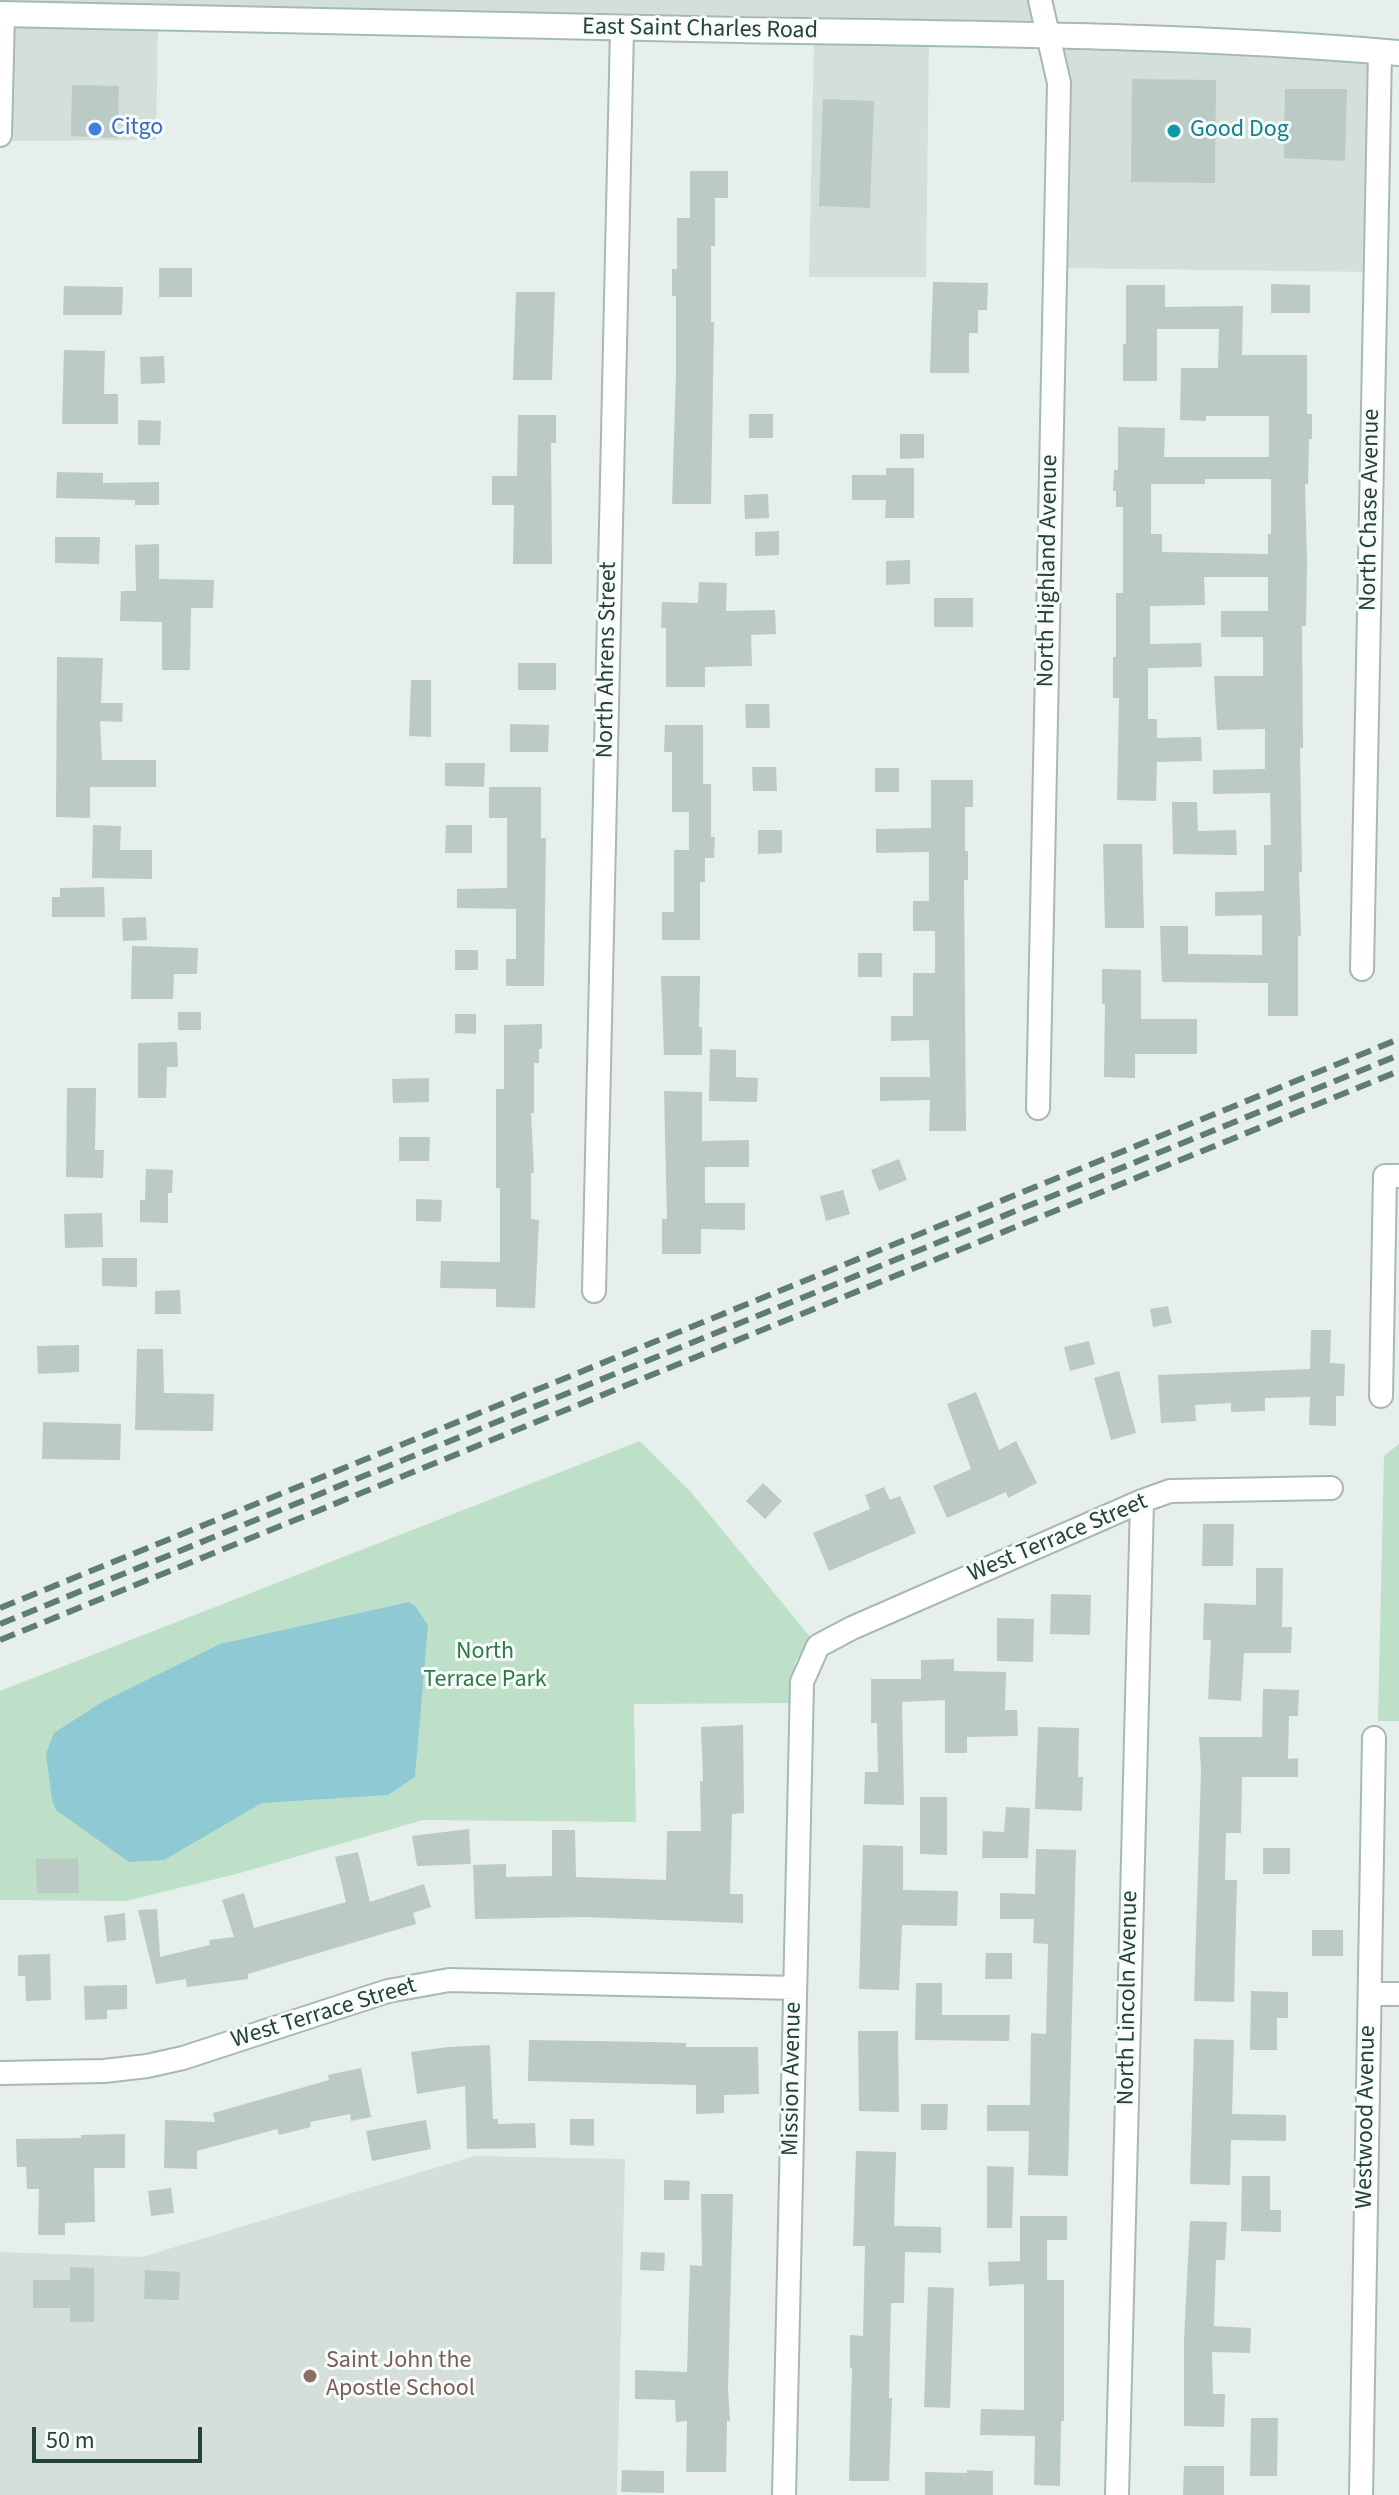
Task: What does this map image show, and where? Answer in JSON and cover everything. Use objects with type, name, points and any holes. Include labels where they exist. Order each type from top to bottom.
[{"type":"main road","name":"East Saint Charles Road","points":[[2,14],[622,29],[1049,35],[1223,41],[1390,53]]},
{"type":"street","name":"North Highland Avenue","points":[[1038,1108],[1059,83],[1040,0]]},
{"type":"street","points":[[0,135],[2,14]]},
{"type":"street","name":"North Ahrens Street","points":[[594,1291],[622,29]]},
{"type":"street","name":"North Chase Avenue","points":[[1362,969],[1390,53]]},
{"type":"street","points":[[1381,1396],[1392,1176]]},
{"type":"street","name":"West Terrace Street","points":[[809,1665],[818,1646],[852,1628],[1170,1491],[1331,1488]]},
{"type":"street","name":"North Lincoln Avenue","points":[[1117,2495],[1142,1501]]},
{"type":"street","name":"Mission Avenue","points":[[784,2495],[802,1682],[809,1665]]},
{"type":"street","name":"Westwood Avenue","points":[[1361,2495],[1374,1738]]},
{"type":"street","name":"West Terrace Street","points":[[0,2073],[104,2071],[147,2066],[183,2058],[388,1991],[449,1980],[795,1988]]},
{"type":"street","points":[[1370,1994],[1399,1994]]},
{"type":"shaded area","points":[[11,0],[1032,0],[1036,27],[11,9]]},
{"type":"shaded area","points":[[8,21],[158,24],[156,140],[5,141]]},
{"type":"shaded area","points":[[929,40],[926,277],[809,277],[814,41]]},
{"type":"shaded area","points":[[1065,42],[1374,59],[1371,272],[1062,268]]},
{"type":"shaded area","name":"Saint John the Apostle School","points":[[474,2156],[625,2159],[617,2495],[0,2495],[0,2252],[142,2257]]},
{"type":"green space","name":"North Terrace Park","points":[[640,1441],[690,1491],[812,1639],[795,1662],[791,1703],[634,1704],[636,1822],[423,1820],[240,1873],[126,1901],[0,1900],[0,1691]]},
{"type":"green space","points":[[1399,1444],[1399,1721],[1378,1721],[1384,1456]]},
{"type":"water","points":[[409,1602],[428,1625],[415,1777],[388,1795],[262,1803],[164,1860],[129,1862],[56,1810],[46,1754],[54,1733],[102,1702],[220,1644]]},
{"type":"building","name":"Good Dog","points":[[1132,79],[1216,80],[1215,183],[1131,182]]},
{"type":"building","name":"Citgo","points":[[72,85],[119,86],[118,138],[71,136]]},
{"type":"building","points":[[1285,89],[1347,89],[1345,161],[1284,158]]},
{"type":"building","points":[[823,99],[874,101],[870,208],[819,206]]},
{"type":"building","points":[[690,171],[728,171],[728,198],[715,198],[715,246],[711,246],[711,322],[714,322],[711,504],[672,504],[676,296],[672,296],[672,269],[677,269],[677,218],[690,218]]},
{"type":"building","points":[[159,268],[192,268],[192,297],[159,297]]},
{"type":"building","points":[[933,282],[988,283],[987,310],[978,310],[978,333],[969,333],[969,373],[930,373]]},
{"type":"building","points":[[1271,284],[1310,285],[1310,313],[1271,313]]},
{"type":"building","points":[[1126,285],[1165,285],[1165,307],[1243,306],[1242,355],[1307,355],[1307,414],[1312,414],[1312,439],[1309,439],[1308,484],[1305,484],[1307,562],[1306,626],[1302,626],[1302,872],[1299,872],[1301,936],[1298,936],[1298,1016],[1268,1016],[1268,983],[1162,982],[1160,926],[1188,926],[1188,954],[1262,955],[1262,915],[1215,916],[1215,892],[1264,891],[1264,845],[1271,845],[1270,793],[1213,794],[1213,770],[1265,769],[1265,729],[1217,730],[1214,676],[1263,676],[1263,637],[1221,637],[1221,611],[1268,611],[1268,577],[1204,577],[1205,605],[1150,606],[1150,644],[1201,643],[1202,667],[1148,668],[1148,719],[1157,719],[1157,738],[1201,737],[1202,761],[1157,762],[1156,801],[1117,800],[1119,698],[1113,698],[1113,657],[1116,657],[1116,593],[1123,593],[1123,507],[1116,507],[1116,491],[1113,491],[1114,470],[1118,470],[1118,427],[1165,428],[1164,457],[1269,457],[1269,416],[1206,416],[1206,421],[1180,420],[1181,368],[1218,368],[1219,329],[1157,329],[1157,381],[1123,381],[1123,344],[1126,344]],"holes":[[[1205,479],[1271,479],[1268,554],[1162,552],[1162,534],[1151,534],[1151,484],[1205,484]]]},
{"type":"building","points":[[64,286],[123,287],[122,315],[63,315]]},
{"type":"building","points":[[516,292],[555,292],[552,380],[513,380]]},
{"type":"building","points":[[64,350],[105,351],[104,394],[118,394],[118,424],[62,424]]},
{"type":"building","points":[[164,356],[165,383],[141,384],[140,357]]},
{"type":"building","points":[[749,414],[773,414],[773,438],[749,438]]},
{"type":"building","points":[[518,415],[556,415],[556,443],[551,443],[552,564],[513,564],[514,505],[492,505],[492,476],[517,476]]},
{"type":"building","points":[[138,420],[161,421],[160,445],[138,445]]},
{"type":"building","points":[[900,434],[924,434],[924,458],[900,459]]},
{"type":"building","points":[[886,468],[914,468],[914,518],[885,518],[886,500],[852,500],[852,475],[886,475]]},
{"type":"building","points":[[57,472],[103,473],[103,483],[159,482],[159,505],[135,505],[135,500],[56,498]]},
{"type":"building","points":[[768,494],[769,518],[745,519],[744,495]]},
{"type":"building","points":[[779,531],[779,555],[755,556],[755,532]]},
{"type":"building","points":[[55,537],[100,537],[99,564],[55,563]]},
{"type":"building","points":[[159,544],[159,579],[214,580],[213,608],[191,608],[190,670],[162,670],[162,622],[120,621],[121,591],[136,591],[135,545]]},
{"type":"building","points":[[910,560],[910,584],[886,585],[886,561]]},
{"type":"building","points":[[699,582],[727,583],[726,611],[775,610],[776,634],[751,635],[752,666],[705,667],[705,687],[666,687],[666,628],[661,628],[662,602],[698,603]]},
{"type":"building","points":[[934,598],[973,598],[973,627],[934,627]]},
{"type":"building","points":[[57,657],[103,658],[101,703],[123,703],[122,722],[100,721],[102,760],[156,760],[156,787],[90,787],[90,818],[56,817]]},
{"type":"building","points":[[518,663],[556,663],[556,690],[518,690]]},
{"type":"building","points":[[411,680],[431,680],[431,737],[409,736]]},
{"type":"building","points":[[745,704],[769,704],[770,728],[746,728]]},
{"type":"building","points":[[510,724],[549,725],[548,752],[510,752]]},
{"type":"building","points":[[665,725],[703,725],[703,784],[711,784],[711,837],[715,837],[714,858],[705,858],[705,882],[700,882],[700,940],[662,940],[662,912],[674,912],[674,850],[689,850],[689,812],[672,812],[672,752],[664,752]]},
{"type":"building","points":[[445,763],[485,763],[484,787],[445,786]]},
{"type":"building","points":[[752,767],[776,767],[777,791],[753,791]]},
{"type":"building","points":[[875,768],[899,768],[899,792],[875,792]]},
{"type":"building","points":[[931,780],[973,780],[973,807],[965,807],[965,851],[968,851],[968,880],[964,880],[966,1131],[929,1131],[930,1100],[880,1101],[880,1077],[930,1077],[929,1040],[891,1041],[891,1016],[913,1016],[913,973],[935,973],[935,931],[913,931],[913,901],[929,901],[929,852],[876,853],[876,829],[931,828]]},
{"type":"building","points":[[489,787],[541,787],[541,838],[546,838],[544,986],[506,986],[506,959],[516,959],[516,909],[457,908],[457,889],[507,888],[507,818],[489,818]]},
{"type":"building","points":[[1172,802],[1197,802],[1198,831],[1236,830],[1237,855],[1173,854]]},
{"type":"building","points":[[93,825],[121,826],[120,850],[152,850],[152,879],[92,878]]},
{"type":"building","points":[[446,825],[472,825],[472,853],[445,853]]},
{"type":"building","points":[[758,830],[782,830],[782,853],[758,854]]},
{"type":"building","points":[[1103,844],[1142,844],[1144,928],[1105,928]]},
{"type":"building","points":[[104,887],[105,917],[52,917],[52,897],[60,897],[60,888]]},
{"type":"building","points":[[146,917],[147,940],[123,941],[122,918]]},
{"type":"building","points":[[132,946],[198,948],[197,974],[174,974],[173,999],[131,999]]},
{"type":"building","points":[[455,950],[478,950],[478,970],[455,970]]},
{"type":"building","points":[[858,953],[882,953],[882,977],[858,977]]},
{"type":"building","points":[[1102,969],[1141,970],[1141,1019],[1197,1019],[1197,1054],[1135,1054],[1135,1078],[1104,1077]]},
{"type":"building","points":[[661,976],[700,976],[702,1055],[664,1055]]},
{"type":"building","points":[[178,1012],[201,1012],[201,1030],[178,1030]]},
{"type":"building","points":[[455,1014],[476,1014],[476,1034],[455,1033]]},
{"type":"building","points":[[542,1024],[542,1049],[539,1049],[539,1063],[534,1063],[534,1113],[531,1113],[534,1173],[531,1173],[531,1219],[539,1220],[535,1308],[496,1307],[496,1289],[440,1288],[441,1261],[500,1262],[496,1089],[504,1089],[504,1025]]},
{"type":"building","points":[[177,1042],[178,1067],[167,1067],[166,1098],[138,1098],[138,1043]]},
{"type":"building","points":[[710,1049],[736,1050],[736,1077],[758,1078],[757,1102],[709,1101]]},
{"type":"building","points":[[429,1078],[429,1102],[393,1103],[392,1079]]},
{"type":"building","points":[[67,1088],[96,1088],[95,1150],[104,1150],[103,1178],[66,1177]]},
{"type":"building","points":[[664,1091],[702,1092],[702,1141],[749,1140],[749,1167],[705,1167],[705,1203],[745,1203],[745,1230],[701,1229],[701,1254],[662,1254],[662,1219],[667,1219]]},
{"type":"building","points":[[399,1137],[430,1137],[429,1161],[399,1161]]},
{"type":"building","points":[[899,1159],[907,1180],[879,1191],[871,1170]]},
{"type":"building","points":[[146,1169],[173,1170],[172,1193],[168,1193],[168,1223],[140,1222],[140,1200],[145,1200]]},
{"type":"building","points":[[843,1190],[850,1214],[826,1221],[820,1196]]},
{"type":"building","points":[[416,1199],[442,1200],[441,1222],[416,1221]]},
{"type":"building","points":[[102,1213],[103,1247],[65,1248],[64,1214]]},
{"type":"building","points":[[102,1258],[137,1258],[137,1287],[102,1286]]},
{"type":"building","points":[[180,1290],[181,1314],[155,1314],[155,1291]]},
{"type":"building","points":[[1168,1306],[1172,1323],[1153,1327],[1150,1309]]},
{"type":"building","points":[[1311,1330],[1331,1330],[1330,1363],[1345,1364],[1344,1396],[1336,1396],[1336,1426],[1309,1425],[1310,1397],[1265,1398],[1265,1411],[1231,1412],[1231,1403],[1195,1405],[1196,1421],[1161,1423],[1158,1375],[1310,1369]]},
{"type":"building","points":[[1089,1341],[1095,1364],[1070,1371],[1064,1347]]},
{"type":"building","points":[[79,1345],[79,1372],[38,1374],[37,1346]]},
{"type":"building","points":[[137,1349],[163,1349],[164,1393],[214,1394],[213,1431],[135,1430]]},
{"type":"building","points":[[1119,1371],[1136,1433],[1111,1440],[1094,1378]]},
{"type":"building","points":[[976,1392],[999,1450],[1016,1441],[1037,1483],[1008,1498],[1006,1492],[947,1518],[933,1486],[971,1469],[947,1404]]},
{"type":"building","points":[[43,1422],[121,1424],[120,1460],[42,1459]]},
{"type":"building","points":[[763,1483],[782,1501],[765,1519],[746,1501]]},
{"type":"building","points":[[884,1487],[890,1500],[900,1496],[916,1533],[829,1571],[813,1533],[870,1509],[865,1495]]},
{"type":"building","points":[[1203,1524],[1234,1524],[1233,1566],[1202,1566]]},
{"type":"building","points":[[1256,1568],[1283,1568],[1282,1627],[1292,1627],[1291,1653],[1244,1653],[1241,1701],[1208,1699],[1211,1640],[1203,1640],[1204,1603],[1256,1605]]},
{"type":"building","points":[[1051,1594],[1091,1595],[1090,1635],[1050,1634]]},
{"type":"building","points":[[997,1618],[1034,1619],[1033,1662],[997,1661]]},
{"type":"building","points":[[954,1659],[954,1671],[1006,1672],[1005,1710],[1017,1710],[1018,1736],[967,1737],[967,1753],[945,1753],[945,1700],[902,1702],[904,1805],[864,1804],[865,1772],[878,1772],[877,1723],[871,1723],[871,1679],[921,1679],[921,1660]]},
{"type":"building","points":[[1263,1689],[1299,1690],[1298,1716],[1289,1716],[1288,1759],[1298,1758],[1298,1777],[1242,1777],[1241,1833],[1226,1833],[1225,1880],[1237,1880],[1234,2002],[1194,2001],[1201,1770],[1199,1737],[1262,1737]]},
{"type":"building","points":[[743,1725],[744,1813],[732,1814],[730,1894],[743,1894],[743,1923],[584,1917],[475,1919],[473,1865],[506,1864],[506,1877],[552,1876],[552,1830],[575,1830],[576,1877],[666,1880],[667,1831],[701,1831],[701,1727]]},
{"type":"building","points":[[1038,1727],[1079,1728],[1078,1777],[1083,1777],[1082,1811],[1035,1809]]},
{"type":"building","points":[[920,1797],[947,1797],[947,1855],[920,1854]]},
{"type":"building","points":[[1006,1807],[1030,1808],[1028,1858],[982,1858],[983,1831],[1004,1832]]},
{"type":"building","points":[[469,1829],[471,1864],[417,1866],[412,1836]]},
{"type":"building","points":[[863,1845],[903,1846],[903,1890],[958,1891],[957,1926],[902,1925],[899,1990],[859,1989]]},
{"type":"building","points":[[1263,1848],[1290,1848],[1290,1874],[1263,1874]]},
{"type":"building","points":[[1036,1849],[1076,1850],[1068,2176],[1028,2175],[1029,2131],[987,2131],[987,2105],[1030,2105],[1031,2033],[1046,2034],[1048,1944],[1033,1943],[1034,1919],[1000,1919],[1000,1893],[1035,1894]]},
{"type":"building","points":[[358,1852],[370,1902],[424,1884],[431,1907],[413,1913],[416,1924],[248,1974],[248,1979],[187,1987],[186,1979],[156,1984],[138,1910],[157,1909],[160,1957],[210,1945],[209,1940],[234,1937],[222,1900],[244,1893],[254,1928],[346,1902],[335,1857]]},
{"type":"building","points":[[78,1858],[79,1893],[37,1893],[36,1859]]},
{"type":"building","points":[[125,1913],[126,1940],[107,1942],[104,1916]]},
{"type":"building","points":[[1312,1930],[1343,1930],[1343,1956],[1312,1956]]},
{"type":"building","points":[[986,1953],[1012,1953],[1012,1979],[985,1979]]},
{"type":"building","points":[[50,1954],[51,2000],[26,2001],[25,1976],[18,1976],[18,1955]]},
{"type":"building","points":[[916,1983],[942,1983],[942,2015],[1010,2015],[1009,2041],[915,2040]]},
{"type":"building","points":[[127,1985],[127,2009],[107,2010],[107,2019],[85,2020],[84,1986]]},
{"type":"building","points":[[1251,1991],[1288,1992],[1288,2018],[1277,2018],[1277,2050],[1250,2050]]},
{"type":"building","points":[[858,2031],[898,2031],[899,2112],[859,2111]]},
{"type":"building","points":[[1194,2039],[1234,2040],[1232,2114],[1286,2115],[1286,2141],[1231,2140],[1230,2185],[1190,2184]]},
{"type":"building","points":[[529,2040],[758,2047],[759,2094],[724,2095],[724,2113],[696,2114],[696,2085],[528,2081]]},
{"type":"building","points":[[490,2045],[493,2119],[498,2119],[498,2124],[535,2123],[536,2148],[467,2149],[465,2086],[417,2094],[411,2052]]},
{"type":"building","points":[[361,2068],[371,2117],[351,2121],[350,2114],[310,2122],[311,2127],[279,2135],[277,2129],[197,2151],[197,2169],[164,2168],[165,2120],[215,2122],[213,2113],[329,2080],[328,2075]]},
{"type":"building","points":[[921,2104],[948,2104],[947,2130],[921,2130]]},
{"type":"building","points":[[570,2119],[594,2119],[594,2146],[570,2145]]},
{"type":"building","points":[[426,2120],[431,2149],[372,2161],[366,2131]]},
{"type":"building","points":[[125,2134],[125,2168],[94,2168],[95,2222],[65,2223],[65,2235],[38,2235],[39,2189],[27,2189],[26,2167],[17,2167],[16,2139]]},
{"type":"building","points":[[856,2151],[896,2152],[894,2226],[941,2227],[941,2253],[905,2252],[904,2303],[891,2303],[889,2481],[849,2481],[850,2335],[863,2336],[865,2246],[853,2246]]},
{"type":"building","points":[[987,2166],[1014,2167],[1012,2228],[987,2228]]},
{"type":"building","points":[[1242,2176],[1270,2176],[1270,2210],[1281,2210],[1281,2232],[1241,2231]]},
{"type":"building","points":[[664,2180],[690,2181],[689,2200],[664,2200]]},
{"type":"building","points":[[171,2188],[174,2213],[151,2216],[148,2191]]},
{"type":"building","points":[[701,2194],[733,2194],[728,2390],[730,2421],[727,2421],[726,2472],[686,2472],[687,2421],[676,2422],[675,2400],[635,2399],[635,2370],[687,2372],[690,2265],[702,2266]]},
{"type":"building","points":[[1020,2216],[1067,2216],[1067,2240],[1047,2240],[1047,2280],[1064,2280],[1064,2421],[1061,2421],[1060,2486],[1034,2485],[1035,2436],[980,2435],[981,2409],[1024,2410],[1024,2284],[989,2286],[988,2262],[1020,2261]]},
{"type":"building","points":[[1190,2221],[1227,2222],[1225,2260],[1216,2260],[1214,2326],[1251,2328],[1250,2353],[1212,2352],[1213,2394],[1225,2394],[1224,2427],[1184,2426],[1184,2339]]},
{"type":"building","points":[[641,2252],[665,2253],[664,2271],[640,2270]]},
{"type":"building","points":[[70,2267],[94,2268],[94,2322],[70,2322],[70,2308],[33,2308],[33,2280],[70,2280]]},
{"type":"building","points":[[145,2270],[180,2272],[179,2300],[144,2299]]},
{"type":"building","points":[[928,2287],[954,2288],[950,2408],[924,2407]]},
{"type":"building","points":[[1251,2418],[1278,2418],[1277,2476],[1250,2476]]},
{"type":"building","points":[[1184,2466],[1224,2466],[1224,2495],[1183,2495]]},
{"type":"building","points":[[622,2470],[664,2471],[664,2493],[621,2492]]},
{"type":"building","points":[[967,2470],[993,2471],[993,2495],[925,2495],[925,2472],[967,2473]]},
{"type":"railway","points":[[0,1608],[1399,1039]]},
{"type":"railway","points":[[0,1624],[1399,1055]]},
{"type":"railway","points":[[0,1640],[1399,1071]]},
{"type":"place","name":"Citgo","points":[[95,129]]},
{"type":"place","name":"Good Dog","points":[[1174,131]]},
{"type":"place","name":"Saint John the Apostle School","points":[[310,2376]]}]
